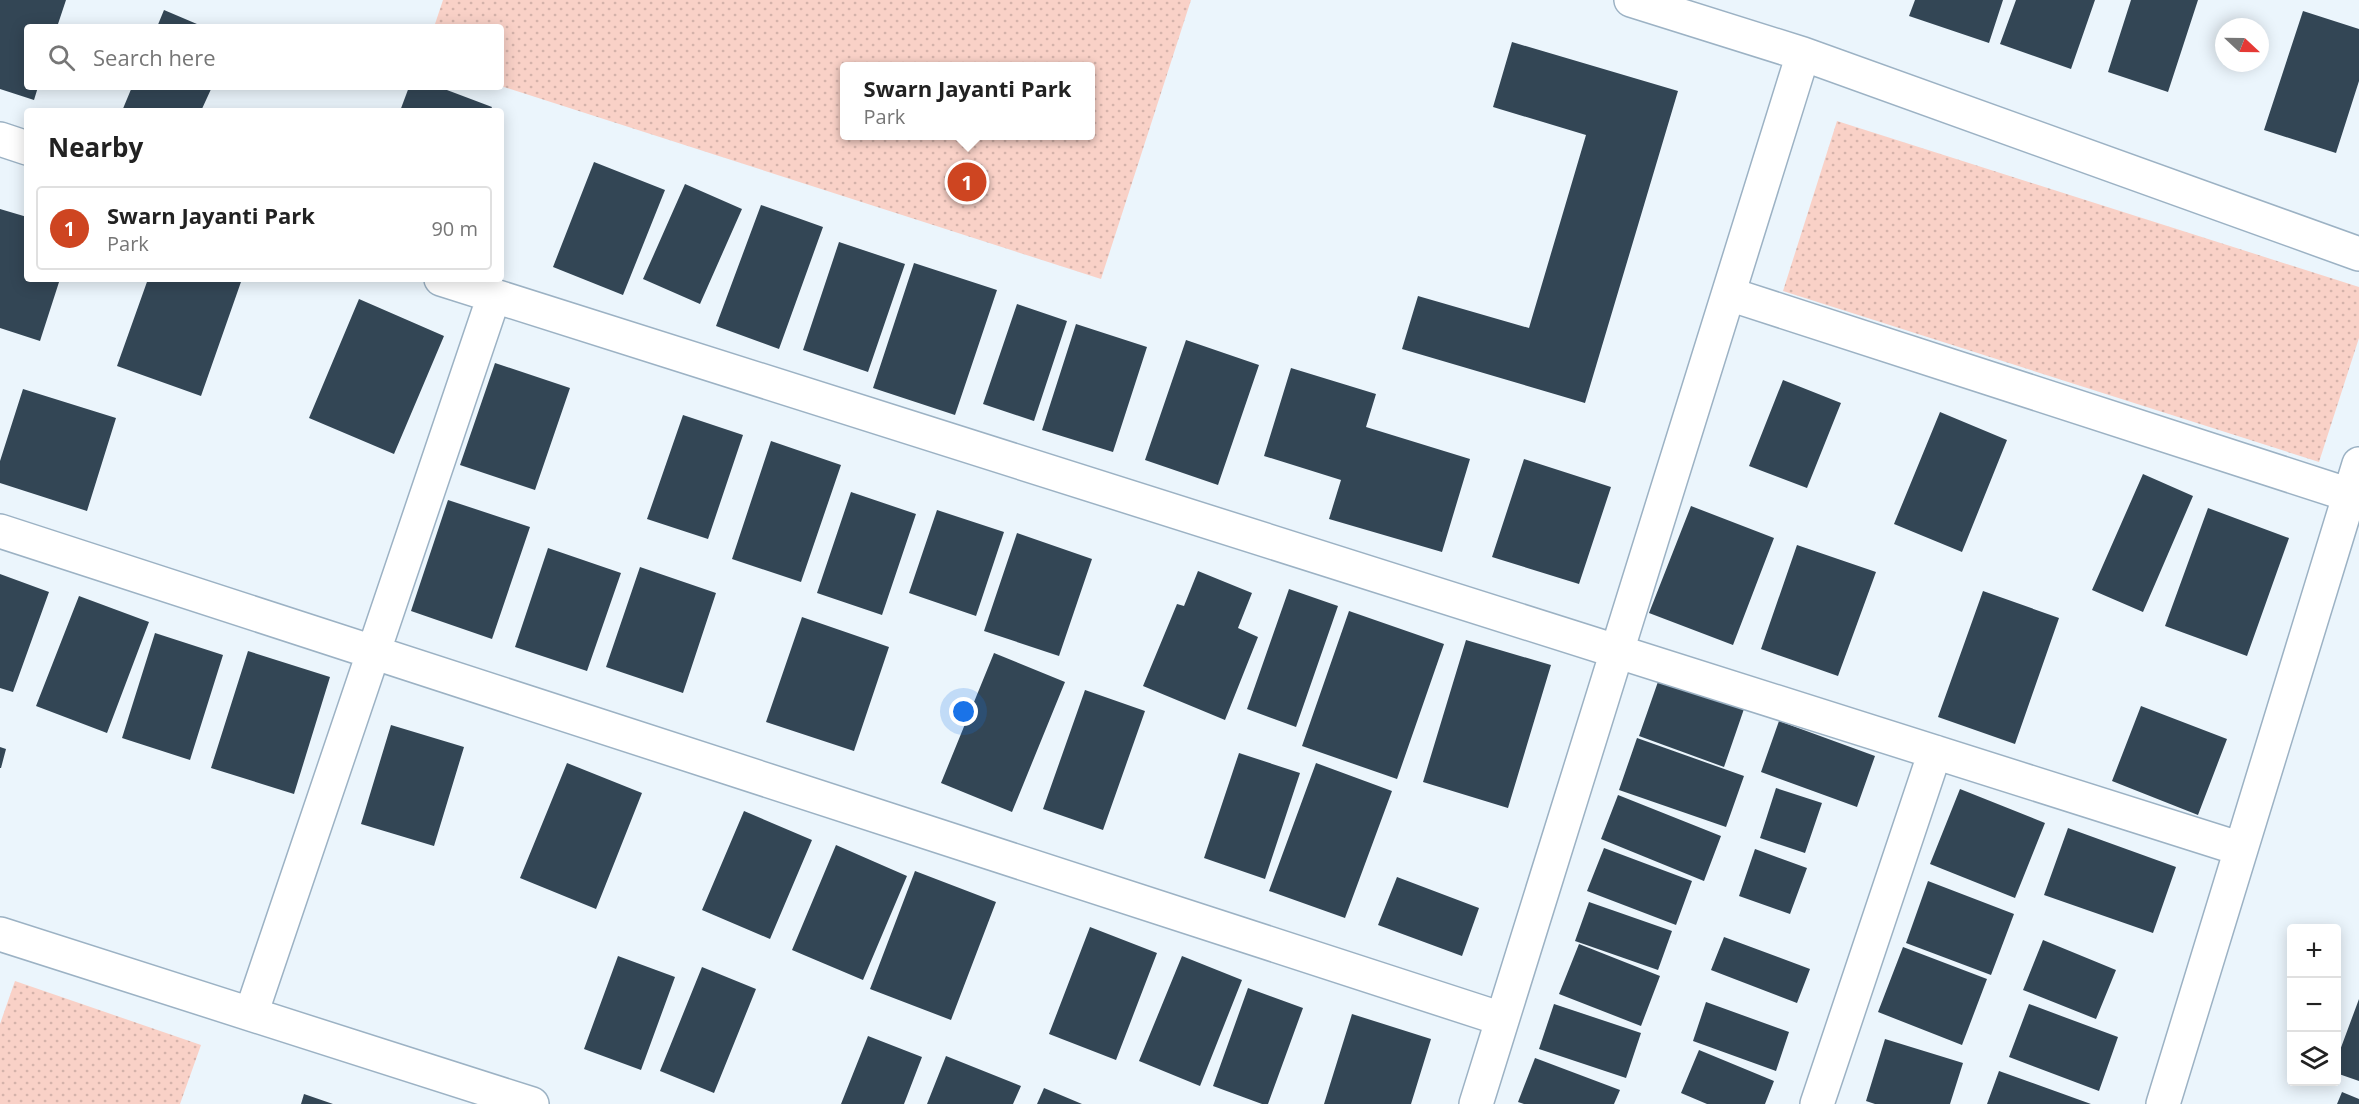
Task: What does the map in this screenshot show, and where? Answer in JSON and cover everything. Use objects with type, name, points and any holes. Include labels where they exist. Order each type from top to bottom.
[{"type":"street","points":[[1631,0],[1803,54],[2359,254]]},
{"type":"street","points":[[1476,1104],[1803,54]]},
{"type":"street","points":[[0,139],[24,147]]},
{"type":"street","points":[[450,282],[2241,849]]},
{"type":"street","points":[[1729,294],[2354,496]]},
{"type":"street","points":[[250,1014],[494,296]]},
{"type":"street","points":[[2163,1104],[2241,849],[2354,496],[2359,464]]},
{"type":"street","points":[[0,531],[1502,1018]]},
{"type":"street","points":[[1817,1104],[1935,752]]},
{"type":"street","points":[[0,934],[532,1104]]},
{"type":"shaded area","points":[[443,0],[1191,0],[1101,279],[504,87],[504,24],[435,24]]},
{"type":"shaded area","points":[[1837,121],[2359,287],[2359,338],[2319,462],[1783,291]]},
{"type":"shaded area","points":[[15,981],[201,1045],[180,1104],[0,1104],[0,1024]]},
{"type":"building","points":[[0,0],[66,0],[58,24],[24,24],[24,90],[37,90],[34,100],[0,89]]},
{"type":"building","points":[[1915,0],[2003,0],[1989,43],[1909,16]]},
{"type":"building","points":[[2016,0],[2095,0],[2071,69],[2000,44]]},
{"type":"building","points":[[2131,0],[2198,0],[2168,92],[2108,72]]},
{"type":"building","points":[[164,10],[197,24],[158,24]]},
{"type":"building","points":[[2303,11],[2359,29],[2359,81],[2336,153],[2264,130]]},
{"type":"building","points":[[1512,42],[1678,91],[1585,403],[1402,349],[1418,296],[1529,328],[1586,135],[1493,107]]},
{"type":"building","points":[[131,90],[211,90],[202,108],[123,108]]},
{"type":"building","points":[[408,90],[447,90],[492,107],[492,108],[401,108]]},
{"type":"building","points":[[594,162],[665,190],[623,295],[553,267]]},
{"type":"building","points":[[685,184],[742,209],[700,304],[643,279]]},
{"type":"building","points":[[761,205],[823,227],[779,349],[716,326]]},
{"type":"building","points":[[0,209],[24,216],[24,282],[59,282],[40,341],[0,328]]},
{"type":"building","points":[[839,242],[905,264],[868,372],[803,350]]},
{"type":"building","points":[[914,263],[997,290],[955,415],[873,388]]},
{"type":"building","points":[[147,282],[241,282],[201,396],[117,366]]},
{"type":"building","points":[[359,299],[444,336],[394,454],[309,418]]},
{"type":"building","points":[[1017,304],[1067,321],[1034,421],[983,404]]},
{"type":"building","points":[[1076,324],[1147,347],[1113,452],[1042,430]]},
{"type":"building","points":[[1186,340],[1259,365],[1218,485],[1145,460]]},
{"type":"building","points":[[495,363],[570,388],[535,490],[460,465]]},
{"type":"building","points":[[1291,368],[1376,394],[1366,427],[1470,459],[1442,552],[1329,519],[1341,480],[1264,456]]},
{"type":"building","points":[[1783,380],[1841,403],[1807,488],[1749,466]]},
{"type":"building","points":[[23,389],[116,418],[87,511],[0,483],[0,461]]},
{"type":"building","points":[[1940,412],[2007,440],[1962,552],[1894,524]]},
{"type":"building","points":[[683,415],[743,435],[708,539],[647,519]]},
{"type":"building","points":[[771,441],[841,465],[801,582],[732,559]]},
{"type":"building","points":[[1524,459],[1611,487],[1579,584],[1492,557]]},
{"type":"building","points":[[2143,474],[2193,496],[2143,612],[2092,590]]},
{"type":"building","points":[[851,492],[916,514],[882,615],[817,593]]},
{"type":"building","points":[[448,500],[530,527],[492,639],[411,611]]},
{"type":"building","points":[[1691,506],[1774,538],[1733,645],[1649,613]]},
{"type":"building","points":[[2208,508],[2289,538],[2247,656],[2165,626]]},
{"type":"building","points":[[937,510],[1004,532],[976,616],[909,593]]},
{"type":"building","points":[[1017,533],[1092,559],[1059,656],[984,631]]},
{"type":"building","points":[[1797,545],[1876,572],[1838,676],[1761,649]]},
{"type":"building","points":[[548,548],[621,573],[587,671],[515,647]]},
{"type":"building","points":[[640,567],[716,593],[683,693],[606,667]]},
{"type":"building","points":[[1198,571],[1252,593],[1238,628],[1258,637],[1225,720],[1143,686],[1177,604],[1184,606]]},
{"type":"building","points":[[0,574],[49,592],[13,692],[0,688]]},
{"type":"building","points":[[1289,589],[1338,606],[1296,727],[1247,709]]},
{"type":"building","points":[[1983,591],[2059,618],[2015,744],[1938,717]]},
{"type":"building","points":[[79,596],[149,622],[107,733],[36,706]]},
{"type":"building","points":[[1349,611],[1444,644],[1397,779],[1302,746]]},
{"type":"building","points":[[802,617],[889,647],[854,751],[766,722]]},
{"type":"building","points":[[155,633],[223,655],[190,760],[122,738]]},
{"type":"building","points":[[1466,640],[1551,665],[1508,808],[1423,782]]},
{"type":"building","points":[[248,651],[330,677],[294,794],[211,768]]},
{"type":"building","points":[[994,653],[1065,682],[1012,812],[941,783]]},
{"type":"building","points":[[1660,676],[1745,706],[1724,767],[1639,736]]},
{"type":"building","points":[[1085,690],[1145,711],[1103,830],[1043,809]]},
{"type":"building","points":[[2141,706],[2227,739],[2198,815],[2112,781]]},
{"type":"building","points":[[1779,721],[1875,756],[1857,807],[1761,772]]},
{"type":"building","points":[[391,725],[464,747],[434,846],[361,824]]},
{"type":"building","points":[[1637,738],[1744,776],[1726,827],[1619,790]]},
{"type":"building","points":[[0,747],[6,749],[1,768],[0,768]]},
{"type":"building","points":[[1239,753],[1300,773],[1265,879],[1204,858]]},
{"type":"building","points":[[567,763],[642,793],[596,909],[520,878]]},
{"type":"building","points":[[1316,763],[1392,791],[1345,918],[1269,891]]},
{"type":"building","points":[[1776,788],[1822,803],[1805,853],[1760,838]]},
{"type":"building","points":[[1960,789],[2045,823],[2015,898],[1930,864]]},
{"type":"building","points":[[1618,795],[1721,836],[1704,881],[1601,839]]},
{"type":"building","points":[[744,811],[812,840],[770,939],[702,910]]},
{"type":"building","points":[[2068,828],[2176,867],[2153,933],[2044,895]]},
{"type":"building","points":[[836,845],[907,876],[863,980],[792,950]]},
{"type":"building","points":[[1604,848],[1692,881],[1676,925],[1587,891]]},
{"type":"building","points":[[1755,849],[1807,868],[1790,914],[1739,896]]},
{"type":"building","points":[[915,871],[996,902],[951,1020],[870,989]]},
{"type":"building","points":[[1397,877],[1479,908],[1462,956],[1378,925]]},
{"type":"building","points":[[1928,881],[2014,914],[1991,975],[1906,943]]},
{"type":"building","points":[[1589,902],[1672,931],[1658,970],[1575,941]]},
{"type":"building","points":[[1090,927],[1157,953],[1116,1060],[1049,1034]]},
{"type":"building","points":[[1724,937],[1810,969],[1797,1003],[1711,970]]},
{"type":"building","points":[[2043,940],[2116,970],[2096,1019],[2023,990]]},
{"type":"building","points":[[1579,944],[1660,976],[1641,1026],[1559,994]]},
{"type":"building","points":[[1903,947],[1987,979],[1962,1045],[1878,1012]]},
{"type":"building","points":[[618,956],[675,977],[641,1070],[584,1049]]},
{"type":"building","points":[[1182,956],[1242,980],[1200,1086],[1139,1061]]},
{"type":"building","points":[[702,967],[756,989],[714,1093],[660,1071]]},
{"type":"building","points":[[1248,988],[1303,1008],[1268,1104],[1262,1104],[1213,1086]]},
{"type":"building","points":[[2359,999],[2359,1081],[2341,1075],[2341,1048]]},
{"type":"building","points":[[1706,1002],[1789,1032],[1776,1071],[1693,1041]]},
{"type":"building","points":[[1554,1004],[1641,1033],[1626,1078],[1539,1049]]},
{"type":"building","points":[[2029,1004],[2118,1037],[2099,1091],[2009,1057]]},
{"type":"building","points":[[1352,1014],[1431,1039],[1411,1104],[1324,1104]]},
{"type":"building","points":[[868,1036],[922,1057],[904,1104],[841,1104]]},
{"type":"building","points":[[1885,1039],[1963,1063],[1950,1104],[1875,1104],[1866,1101]]},
{"type":"building","points":[[1699,1050],[1774,1081],[1765,1104],[1707,1104],[1681,1093]]},
{"type":"building","points":[[946,1056],[1021,1086],[1013,1104],[927,1104]]},
{"type":"building","points":[[1535,1058],[1620,1090],[1614,1104],[1524,1104],[1518,1102]]},
{"type":"building","points":[[1999,1071],[2091,1104],[1987,1104]]},
{"type":"building","points":[[1044,1088],[1082,1104],[1037,1104]]},
{"type":"building","points":[[2342,1092],[2359,1099],[2359,1104],[2337,1104]]},
{"type":"building","points":[[304,1094],[333,1104],[301,1104]]},
{"type":"place","name":"Swarn Jayanti Park","points":[[967,182]]}]
